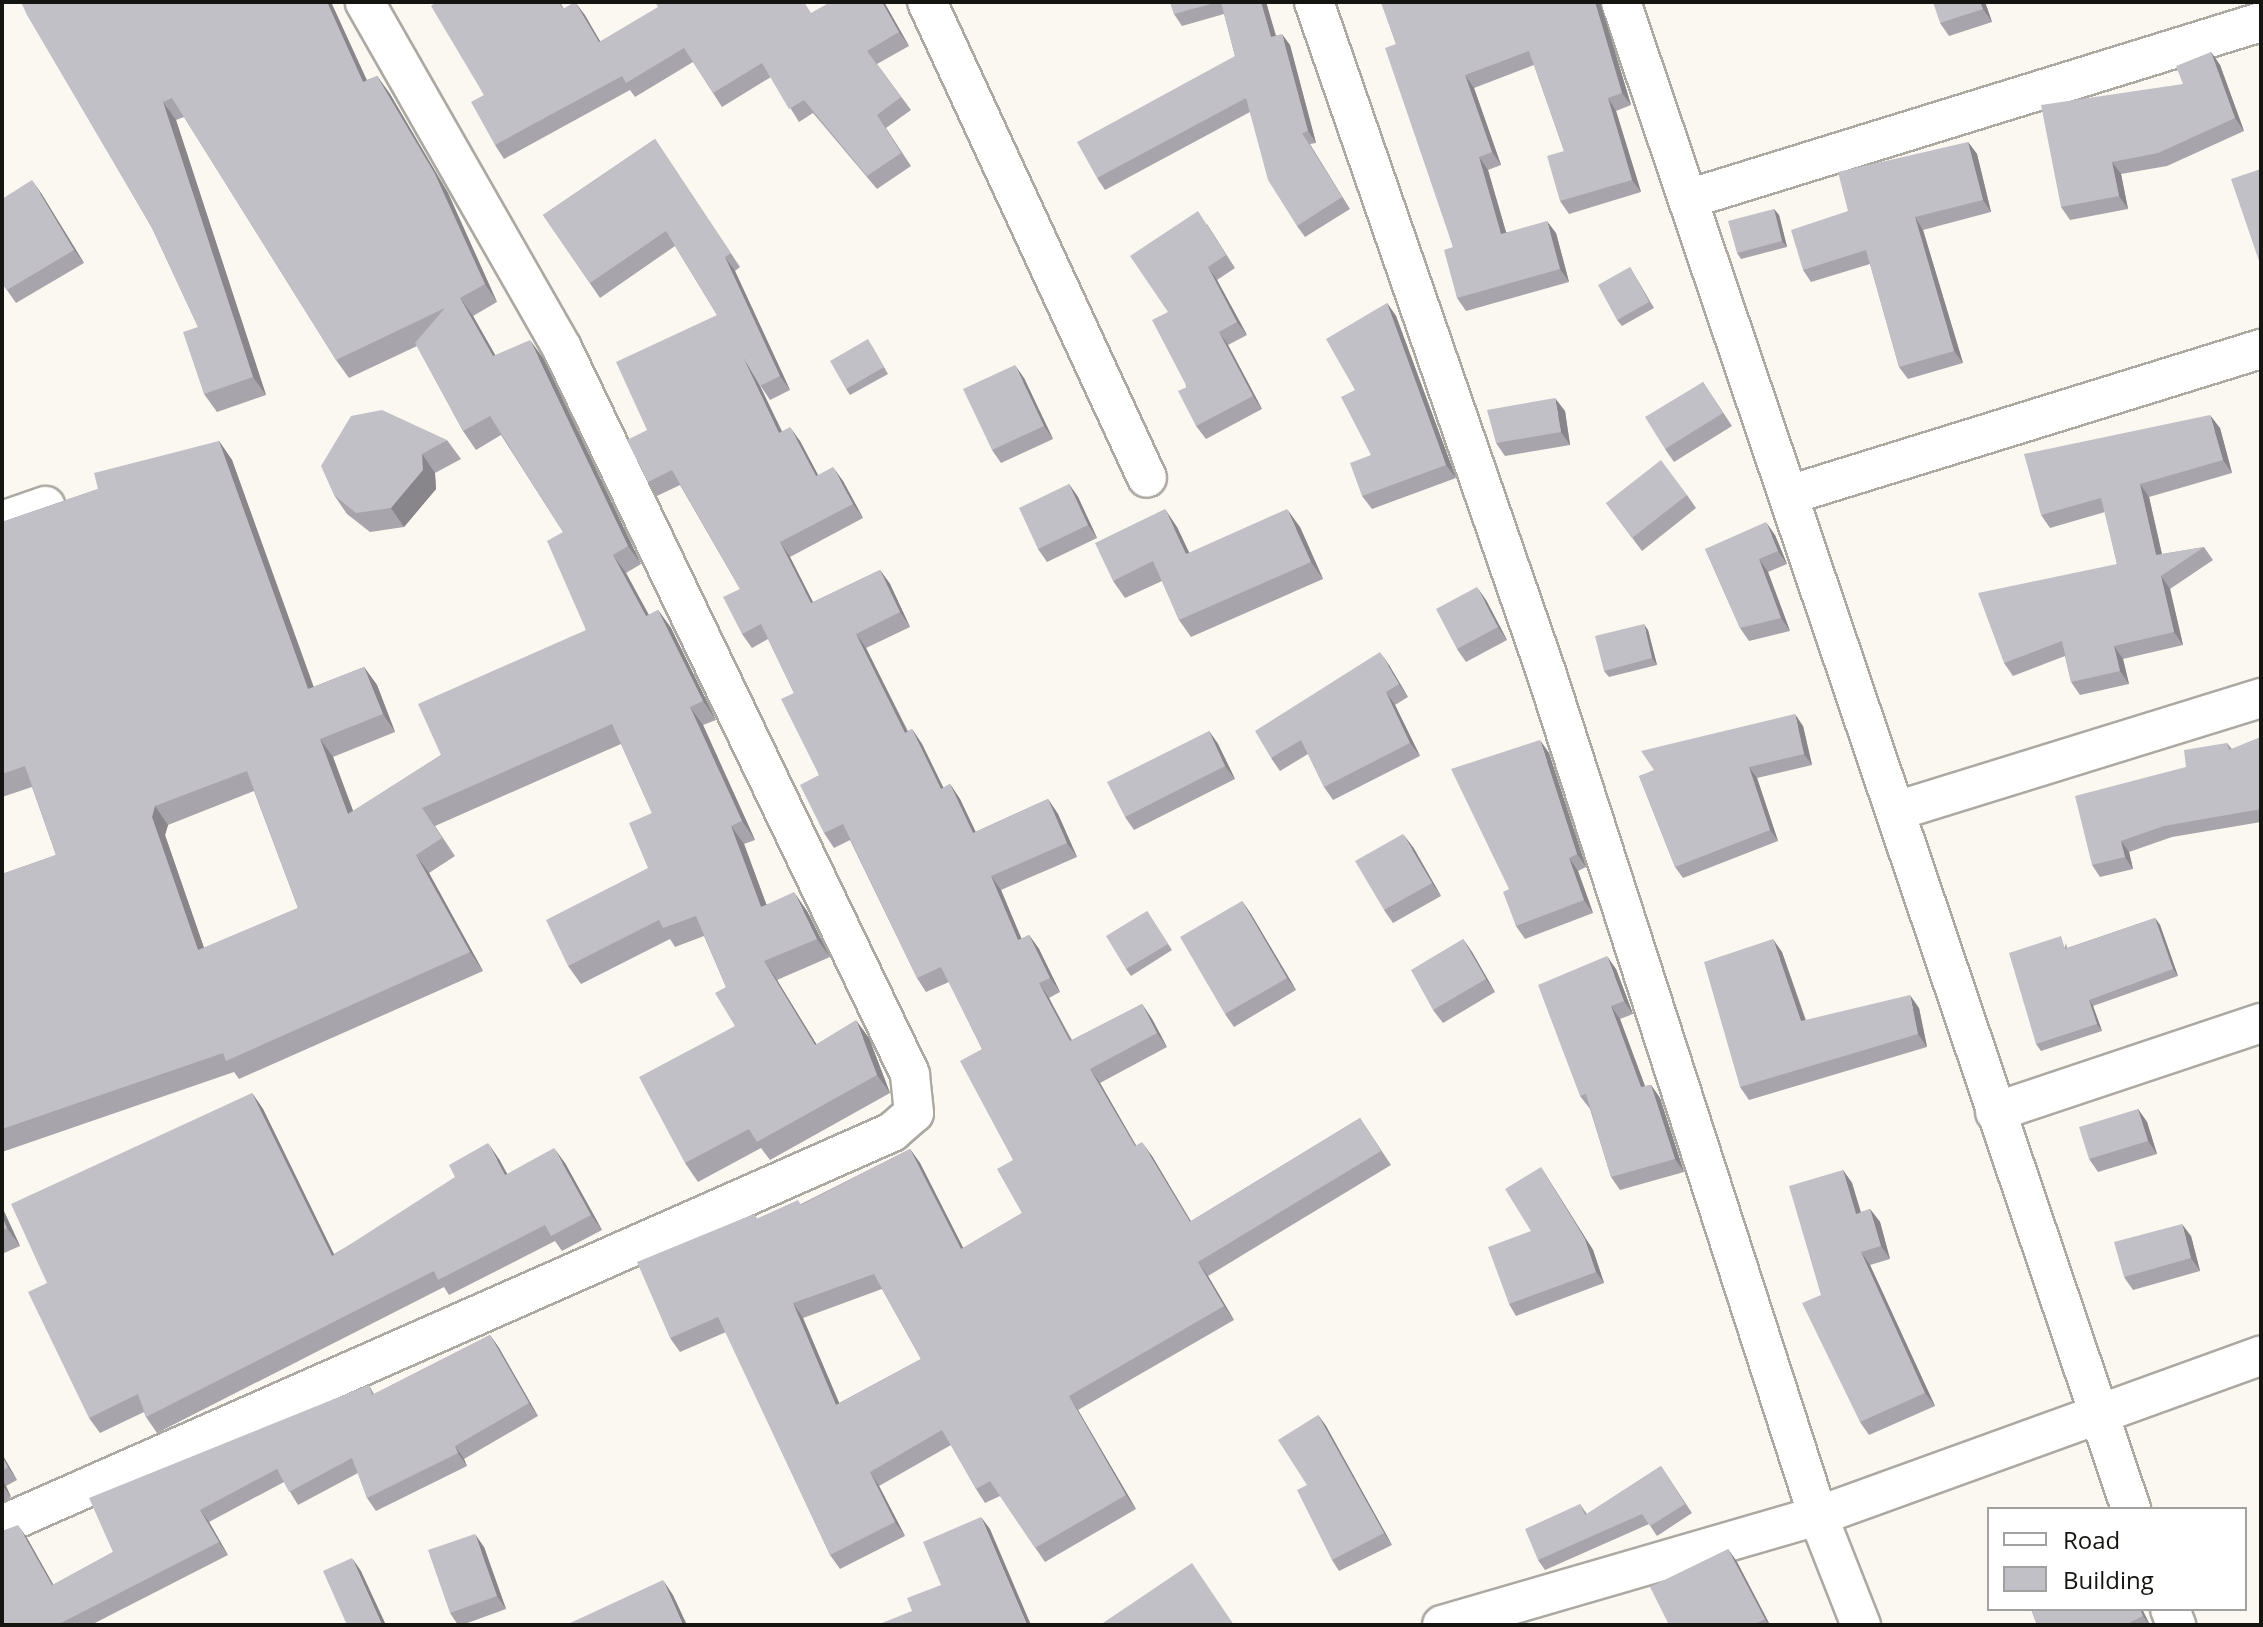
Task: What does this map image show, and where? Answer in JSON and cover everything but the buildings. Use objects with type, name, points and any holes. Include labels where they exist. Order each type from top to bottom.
[{"type":"street","points":[[2,1525],[892,1132],[914,1113],[910,1074],[562,348],[365,2]]},
{"type":"street","points":[[927,2],[1147,478]]},
{"type":"street","points":[[1314,2],[1547,675],[1818,1516],[1861,1625]]},
{"type":"street","points":[[1621,2],[1896,811],[2093,1411],[2130,1507]]},
{"type":"street","points":[[1688,199],[2261,22]]},
{"type":"street","points":[[1789,495],[2261,349]]},
{"type":"street","points":[[2,521],[45,506]]},
{"type":"street","points":[[1896,811],[2261,698]]},
{"type":"street","points":[[1995,1112],[2261,1023]]},
{"type":"street","points":[[1442,1625],[1818,1516],[2093,1411],[2261,1356]]}]
